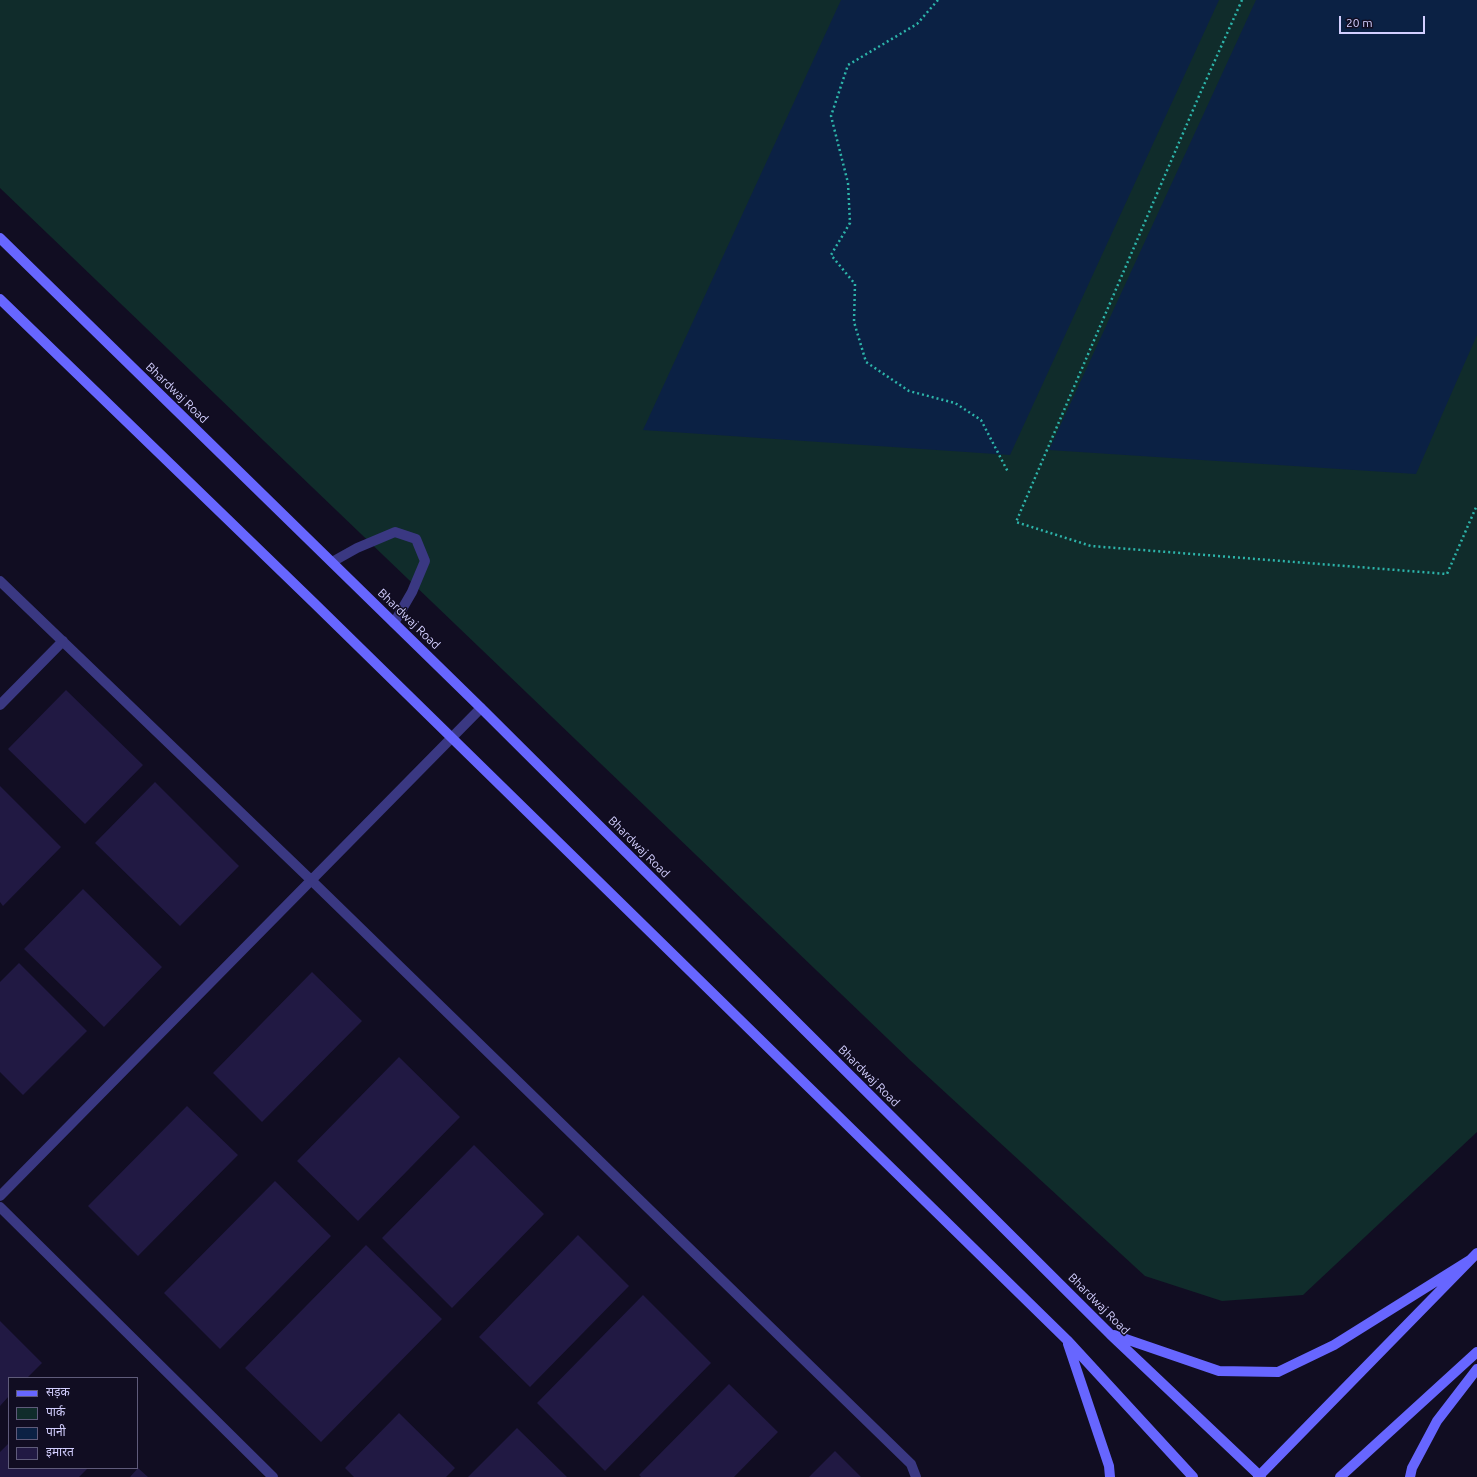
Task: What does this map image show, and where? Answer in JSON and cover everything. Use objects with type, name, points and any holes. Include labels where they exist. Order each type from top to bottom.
[{"type":"street","name":"Bhardwaj Road","points":[[0,238],[481,708],[1110,1334],[1259,1476]]},
{"type":"street","points":[[0,299],[452,738],[1067,1340],[1193,1477]]},
{"type":"street","points":[[332,562],[357,548],[395,532],[416,539],[425,561],[412,592],[394,623]]},
{"type":"street","points":[[0,581],[311,880],[911,1464],[916,1477]]},
{"type":"street","points":[[0,705],[63,641]]},
{"type":"street","points":[[0,1196],[481,708]]},
{"type":"street","points":[[0,1207],[273,1477]]},
{"type":"street","points":[[1259,1476],[1477,1253]]},
{"type":"street","points":[[1110,1334],[1219,1371],[1278,1372],[1334,1345],[1470,1260]]},
{"type":"street","points":[[1067,1340],[1109,1466],[1110,1477]]},
{"type":"street","points":[[1340,1477],[1477,1352]]},
{"type":"street","points":[[1410,1477],[1412,1468],[1437,1421],[1477,1369]]},
{"type":"path","points":[[938,0],[917,24],[848,65],[831,116],[848,183],[850,223],[831,255],[855,284],[854,322],[866,362],[909,391],[955,404],[981,420],[1008,472]]},
{"type":"path","points":[[1242,0],[1198,96],[1016,522],[1091,546],[1447,574],[1477,504]]},
{"type":"green space","points":[[0,0],[1477,0],[1477,1132],[1303,1295],[1222,1301],[1145,1276],[911,1061],[0,188]]},
{"type":"water","points":[[841,0],[1219,0],[1010,455],[643,430]]},
{"type":"water","points":[[1256,0],[1477,0],[1477,335],[1416,474],[1049,450]]},
{"type":"building","points":[[66,690],[143,765],[85,824],[8,749]]},
{"type":"building","points":[[155,782],[239,866],[180,926],[95,843]]},
{"type":"building","points":[[0,786],[61,847],[3,906],[0,902]]},
{"type":"building","points":[[83,889],[162,967],[104,1027],[24,949]]},
{"type":"building","points":[[19,963],[87,1031],[23,1095],[0,1072],[0,982]]},
{"type":"building","points":[[312,972],[362,1021],[262,1122],[213,1073]]},
{"type":"building","points":[[399,1057],[460,1117],[358,1221],[297,1161]]},
{"type":"building","points":[[187,1106],[238,1155],[138,1256],[88,1206]]},
{"type":"building","points":[[474,1145],[544,1214],[452,1308],[382,1238]]},
{"type":"building","points":[[275,1181],[331,1236],[220,1349],[164,1293]]},
{"type":"building","points":[[578,1235],[629,1286],[530,1387],[479,1337]]},
{"type":"building","points":[[366,1245],[442,1319],[321,1442],[245,1368]]},
{"type":"building","points":[[643,1295],[711,1363],[605,1471],[537,1403]]},
{"type":"building","points":[[0,1321],[42,1363],[28,1377],[8,1377],[8,1397],[0,1406]]},
{"type":"building","points":[[729,1384],[778,1432],[734,1477],[641,1477],[639,1475]]},
{"type":"building","points":[[399,1413],[455,1468],[446,1477],[354,1477],[345,1468]]},
{"type":"building","points":[[517,1428],[567,1477],[468,1477]]},
{"type":"building","points":[[8,1444],[8,1469],[87,1469],[79,1477],[0,1477],[0,1452]]},
{"type":"building","points":[[835,1451],[861,1477],[809,1477]]},
{"type":"building","points":[[138,1468],[148,1477],[130,1477]]}]
